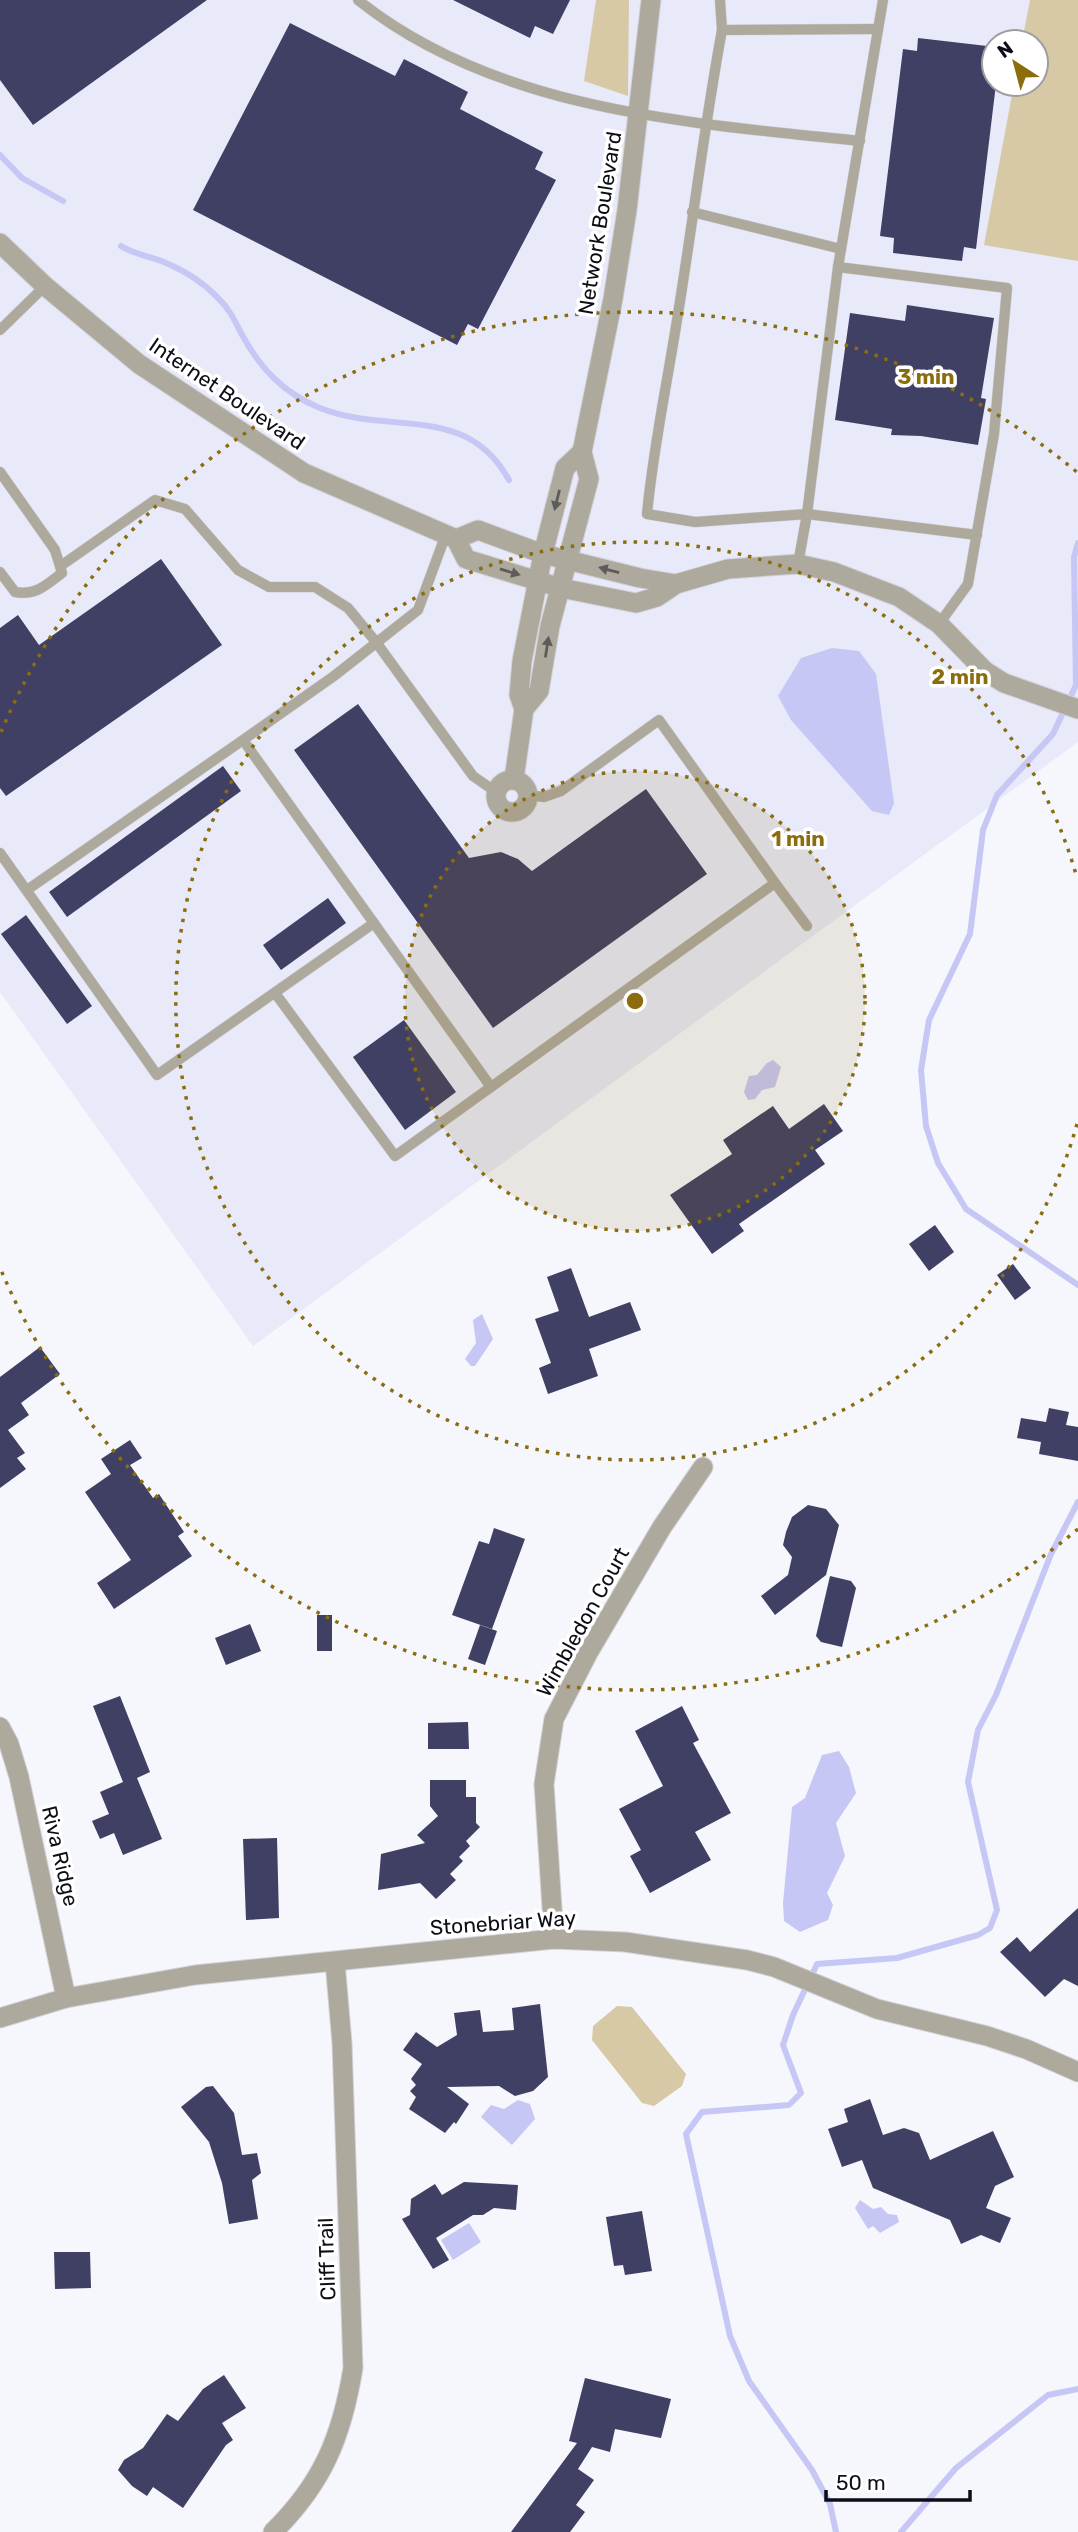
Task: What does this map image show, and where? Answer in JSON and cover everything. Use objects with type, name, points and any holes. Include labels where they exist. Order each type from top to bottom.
[{"type":"street","name":"Network Boulevard","points":[[524,709],[540,691],[566,559],[589,479],[582,452],[613,299],[640,116],[652,0]]},
{"type":"street","name":"Internet Boulevard","points":[[0,243],[45,286],[139,364],[304,473],[451,536],[466,559],[561,588],[636,603],[657,597],[676,584],[728,569],[798,564],[834,572],[899,597],[939,624],[985,671],[1026,692],[1078,709]]},
{"type":"street","name":"Network Boulevard","points":[[514,779],[524,709],[519,695],[522,661],[543,554],[565,468],[582,452]]},
{"type":"street","name":"Internet Boulevard","points":[[451,536],[478,530],[543,554],[676,584]]},
{"type":"street","points":[[514,779],[524,784],[529,795],[520,810],[509,812],[497,802],[496,792],[503,782],[514,779]]},
{"type":"street","name":"Wimbledon Court","points":[[554,1939],[544,1784],[554,1719],[588,1653],[662,1527],[703,1466]]},
{"type":"street","name":"Riva Ridge","points":[[0,1727],[9,1744],[19,1777],[66,1998]]},
{"type":"street","name":"Stonebriar Way","points":[[0,2018],[66,1998],[195,1975],[554,1939],[625,1942],[774,1967],[877,2009],[1027,2049],[1078,2072]]},
{"type":"street","name":"Cliff Trail","points":[[272,2532],[296,2509],[336,2444],[348,2405],[354,2368],[342,2043],[335,1962]]},
{"type":"lane","points":[[358,0],[402,32],[439,54],[506,80],[640,116],[860,141]]},
{"type":"lane","points":[[720,0],[722,30],[704,125],[671,356],[653,450],[647,514],[695,522],[807,514],[977,535]]},
{"type":"lane","points":[[798,564],[807,514],[838,267],[883,0]]},
{"type":"lane","points":[[722,30],[878,29]]},
{"type":"lane","points":[[692,212],[841,249]]},
{"type":"lane","points":[[838,267],[1007,288],[993,434],[968,584],[939,624]]},
{"type":"lane","points":[[0,330],[45,286]]},
{"type":"lane","points":[[0,472],[55,551],[62,565],[62,573],[35,593],[15,592],[0,572]]},
{"type":"lane","points":[[62,565],[155,500],[185,509],[238,570],[270,587],[315,587],[348,608],[376,642],[473,776],[496,792]]},
{"type":"lane","points":[[27,890],[334,676],[418,610],[451,536]]},
{"type":"lane","points":[[529,795],[544,797],[561,791],[659,720],[807,926]]},
{"type":"lane","points":[[243,740],[491,1087]]},
{"type":"lane","points":[[0,853],[157,1075],[374,923]]},
{"type":"lane","points":[[275,993],[395,1156],[775,883]]},
{"type":"shaded area","points":[[0,0],[1078,0],[1078,742],[253,1346],[0,992]]},
{"type":"shaded area","points":[[596,0],[629,0],[628,96],[584,81]]},
{"type":"shaded area","points":[[1030,0],[1078,0],[1078,261],[984,245],[1011,98],[1050,98],[1050,28],[1025,28]]},
{"type":"shaded area","points":[[617,2006],[632,2007],[686,2074],[682,2086],[654,2106],[642,2103],[592,2040],[593,2026]]},
{"type":"water","points":[[832,648],[859,651],[876,674],[894,803],[889,815],[872,811],[791,720],[778,696],[801,658]]},
{"type":"water","points":[[773,1060],[781,1067],[775,1087],[762,1090],[755,1099],[748,1100],[744,1092],[749,1076],[757,1075]]},
{"type":"water","points":[[482,1314],[493,1339],[475,1366],[471,1366],[465,1359],[476,1343],[473,1320]]},
{"type":"water","points":[[839,1751],[849,1767],[856,1793],[836,1823],[845,1856],[827,1893],[833,1905],[828,1920],[800,1932],[784,1921],[783,1903],[792,1807],[805,1798],[822,1755]]},
{"type":"water","points":[[518,2100],[530,2104],[535,2119],[512,2145],[481,2117],[491,2105],[504,2109]]},
{"type":"water","points":[[860,2200],[873,2209],[881,2207],[888,2214],[897,2215],[899,2222],[880,2233],[873,2226],[868,2229],[855,2208]]},
{"type":"water","points":[[469,2223],[481,2242],[453,2260],[441,2240]]},
{"type":"building","points":[[0,0],[207,0],[33,125],[0,80]]},
{"type":"building","points":[[453,0],[570,0],[553,34],[535,26],[530,38]]},
{"type":"building","points":[[290,23],[395,76],[404,59],[468,92],[460,109],[543,152],[535,169],[556,180],[478,329],[468,324],[457,345],[193,210]]},
{"type":"building","points":[[918,38],[980,45],[980,98],[994,98],[976,249],[964,247],[962,261],[893,253],[894,238],[880,236],[903,49],[917,51]]},
{"type":"building","points":[[907,305],[994,318],[981,398],[986,399],[978,445],[921,436],[891,435],[892,429],[835,420],[850,313],[905,321]]},
{"type":"building","points":[[161,559],[222,645],[6,796],[0,788],[0,628],[18,615],[39,645]]},
{"type":"building","points":[[358,704],[469,858],[501,852],[518,859],[532,871],[646,789],[707,874],[493,1028],[294,750]]},
{"type":"building","points":[[223,766],[241,791],[67,917],[49,892]]},
{"type":"building","points":[[328,898],[346,923],[281,970],[263,945]]},
{"type":"building","points":[[26,915],[92,1006],[67,1024],[1,934]]},
{"type":"building","points":[[404,1020],[456,1092],[405,1130],[353,1057]]},
{"type":"building","points":[[824,1104],[843,1131],[815,1150],[825,1164],[739,1224],[744,1231],[712,1254],[670,1195],[732,1154],[723,1140],[773,1106],[789,1129]]},
{"type":"building","points":[[935,1225],[954,1252],[929,1271],[909,1244]]},
{"type":"building","points":[[1013,1264],[1031,1288],[1015,1300],[997,1275]]},
{"type":"building","points":[[571,1268],[589,1317],[630,1302],[641,1330],[589,1349],[598,1376],[548,1394],[539,1368],[551,1363],[535,1319],[559,1311],[547,1277]]},
{"type":"building","points":[[40,1347],[60,1374],[21,1403],[29,1415],[8,1430],[25,1453],[17,1458],[26,1469],[0,1488],[0,1377]]},
{"type":"building","points":[[1049,1408],[1069,1412],[1066,1425],[1078,1427],[1078,1461],[1039,1454],[1041,1442],[1017,1438],[1021,1418],[1046,1422]]},
{"type":"building","points":[[130,1440],[142,1458],[130,1465],[153,1498],[159,1494],[184,1532],[178,1536],[192,1556],[114,1609],[97,1583],[131,1560],[85,1492],[111,1474],[101,1459]]},
{"type":"building","points":[[808,1505],[826,1509],[839,1525],[826,1575],[775,1615],[761,1596],[788,1575],[792,1557],[783,1545],[786,1532],[792,1517]]},
{"type":"building","points":[[494,1528],[525,1539],[492,1629],[452,1615],[479,1541],[489,1544]]},
{"type":"building","points":[[830,1576],[851,1581],[856,1588],[842,1647],[821,1642],[816,1636]]},
{"type":"building","points":[[317,1615],[332,1615],[332,1651],[317,1651]]},
{"type":"building","points":[[250,1624],[261,1651],[226,1665],[215,1638]]},
{"type":"building","points":[[480,1625],[497,1631],[485,1665],[468,1659]]},
{"type":"building","points":[[120,1696],[150,1772],[137,1778],[162,1839],[123,1855],[114,1833],[100,1839],[92,1821],[109,1814],[100,1792],[123,1782],[93,1706]]},
{"type":"building","points":[[682,1706],[699,1740],[693,1743],[731,1813],[695,1832],[711,1860],[650,1893],[630,1856],[641,1850],[619,1809],[663,1786],[635,1731]]},
{"type":"building","points":[[468,1722],[469,1749],[428,1749],[428,1723]]},
{"type":"building","points":[[430,1780],[466,1780],[466,1797],[476,1797],[476,1823],[480,1827],[466,1841],[470,1846],[459,1857],[463,1861],[450,1874],[456,1880],[436,1899],[420,1883],[378,1890],[381,1854],[425,1843],[417,1835],[438,1816],[430,1806]]},
{"type":"building","points":[[277,1838],[279,1918],[246,1920],[243,1839]]},
{"type":"building","points":[[1078,1908],[1078,1986],[1064,1979],[1045,1997],[1000,1952],[1017,1937],[1030,1952]]},
{"type":"building","points":[[540,2004],[548,2077],[533,2091],[515,2096],[499,2086],[447,2087],[469,2104],[456,2124],[454,2122],[445,2133],[409,2109],[416,2097],[410,2091],[416,2085],[411,2079],[422,2064],[403,2050],[416,2032],[437,2047],[457,2035],[454,2013],[480,2010],[483,2032],[514,2030],[512,2008]]},
{"type":"building","points":[[213,2086],[234,2113],[242,2155],[257,2153],[261,2173],[252,2180],[258,2219],[229,2224],[222,2183],[209,2142],[181,2107],[206,2087]]},
{"type":"building","points":[[870,2099],[883,2135],[904,2128],[919,2133],[930,2160],[993,2131],[1014,2177],[995,2186],[986,2208],[1011,2218],[1000,2243],[981,2235],[961,2244],[950,2220],[873,2188],[862,2160],[842,2167],[828,2129],[848,2122],[844,2109]]},
{"type":"building","points":[[464,2182],[518,2185],[516,2210],[494,2208],[483,2215],[473,2215],[436,2238],[449,2260],[433,2269],[402,2219],[410,2215],[411,2199],[435,2184],[442,2195]]},
{"type":"building","points":[[642,2211],[652,2271],[625,2275],[623,2265],[614,2266],[606,2217]]},
{"type":"building","points":[[54,2252],[90,2252],[91,2288],[55,2289]]},
{"type":"building","points":[[224,2375],[246,2408],[222,2423],[233,2440],[226,2445],[183,2508],[153,2487],[147,2496],[132,2486],[118,2470],[124,2460],[143,2448],[167,2414],[178,2421],[203,2389]]},
{"type":"building","points":[[585,2378],[671,2399],[661,2438],[615,2429],[610,2452],[592,2447],[578,2469],[594,2480],[576,2505],[585,2512],[570,2532],[511,2532],[577,2443],[569,2441]]},
{"type":"waterway","points":[[0,155],[22,178],[63,201]]},
{"type":"waterway","points":[[121,246],[173,266],[207,287],[229,310],[248,346],[265,368],[295,395],[320,408],[346,416],[449,430],[471,440],[491,456],[509,480]]},
{"type":"waterway","points":[[1078,543],[1074,557],[1076,685],[1053,734],[997,795],[983,830],[970,934],[929,1020],[921,1070],[926,1126],[938,1163],[966,1209],[1078,1285]]},
{"type":"waterway","points":[[836,2532],[830,2504],[812,2470],[749,2381],[730,2336],[686,2134],[702,2112],[789,2105],[801,2093],[783,2045],[793,2015],[817,1964],[897,1958],[978,1935],[990,1928],[997,1910],[968,1782],[978,1730],[996,1695],[1051,1554],[1078,1502]]},
{"type":"waterway","points":[[901,2532],[956,2468],[1048,2395],[1078,2389]]}]
